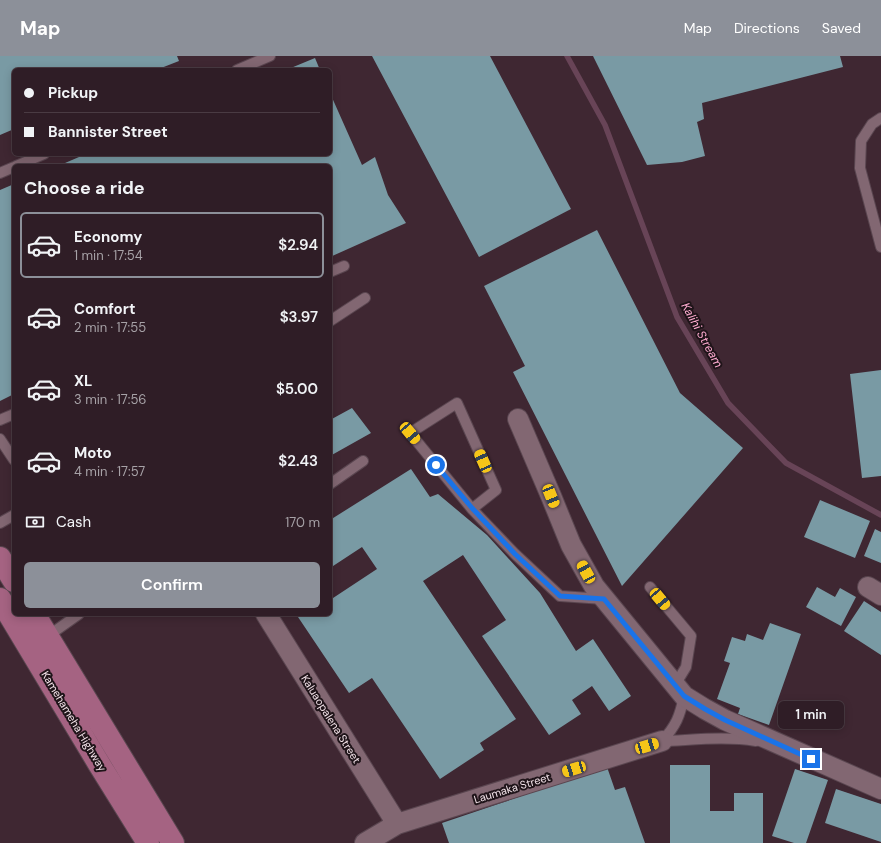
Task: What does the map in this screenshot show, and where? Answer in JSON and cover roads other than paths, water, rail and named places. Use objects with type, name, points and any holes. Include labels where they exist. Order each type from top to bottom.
[{"type":"main road","points":[[0,558],[12,578]]},
{"type":"main road","name":"Kamehameha Highway","points":[[5,604],[12,616]]},
{"type":"main road","name":"Kamehameha Highway","points":[[12,616],[99,764],[148,843]]},
{"type":"main road","name":"Kamehameha Highway","points":[[35,616],[173,843]]},
{"type":"street","points":[[518,419],[571,545],[594,586],[680,690],[705,709],[718,716],[881,789]]},
{"type":"street","name":"Kaluaopalena Street","points":[[267,616],[397,824]]},
{"type":"street","name":"Laumaka Street","points":[[365,843],[397,824],[662,741]]},
{"type":"lane","points":[[243,68],[270,56]]},
{"type":"lane","points":[[881,118],[872,124],[861,141],[860,168],[881,247]]},
{"type":"lane","points":[[20,164],[39,156]]},
{"type":"lane","points":[[0,173],[12,167]]},
{"type":"lane","points":[[332,271],[344,266]]},
{"type":"lane","points":[[332,320],[365,298]]},
{"type":"lane","points":[[472,508],[496,490],[457,404],[410,433],[472,508],[515,554],[560,596],[604,599]]},
{"type":"lane","points":[[0,420],[12,415]]},
{"type":"lane","points":[[0,439],[12,457]]},
{"type":"lane","points":[[332,483],[363,461]]},
{"type":"lane","points":[[0,522],[12,516]]},
{"type":"lane","points":[[650,587],[691,636],[686,667],[680,690],[680,715],[671,732],[662,741]]},
{"type":"lane","points":[[48,636],[76,616]]},
{"type":"lane","points":[[662,741],[731,738],[783,746]]},
{"type":"waterway","name":"Kalihi Stream","points":[[567,56],[605,125],[677,317],[728,403],[786,463],[881,515]]}]
